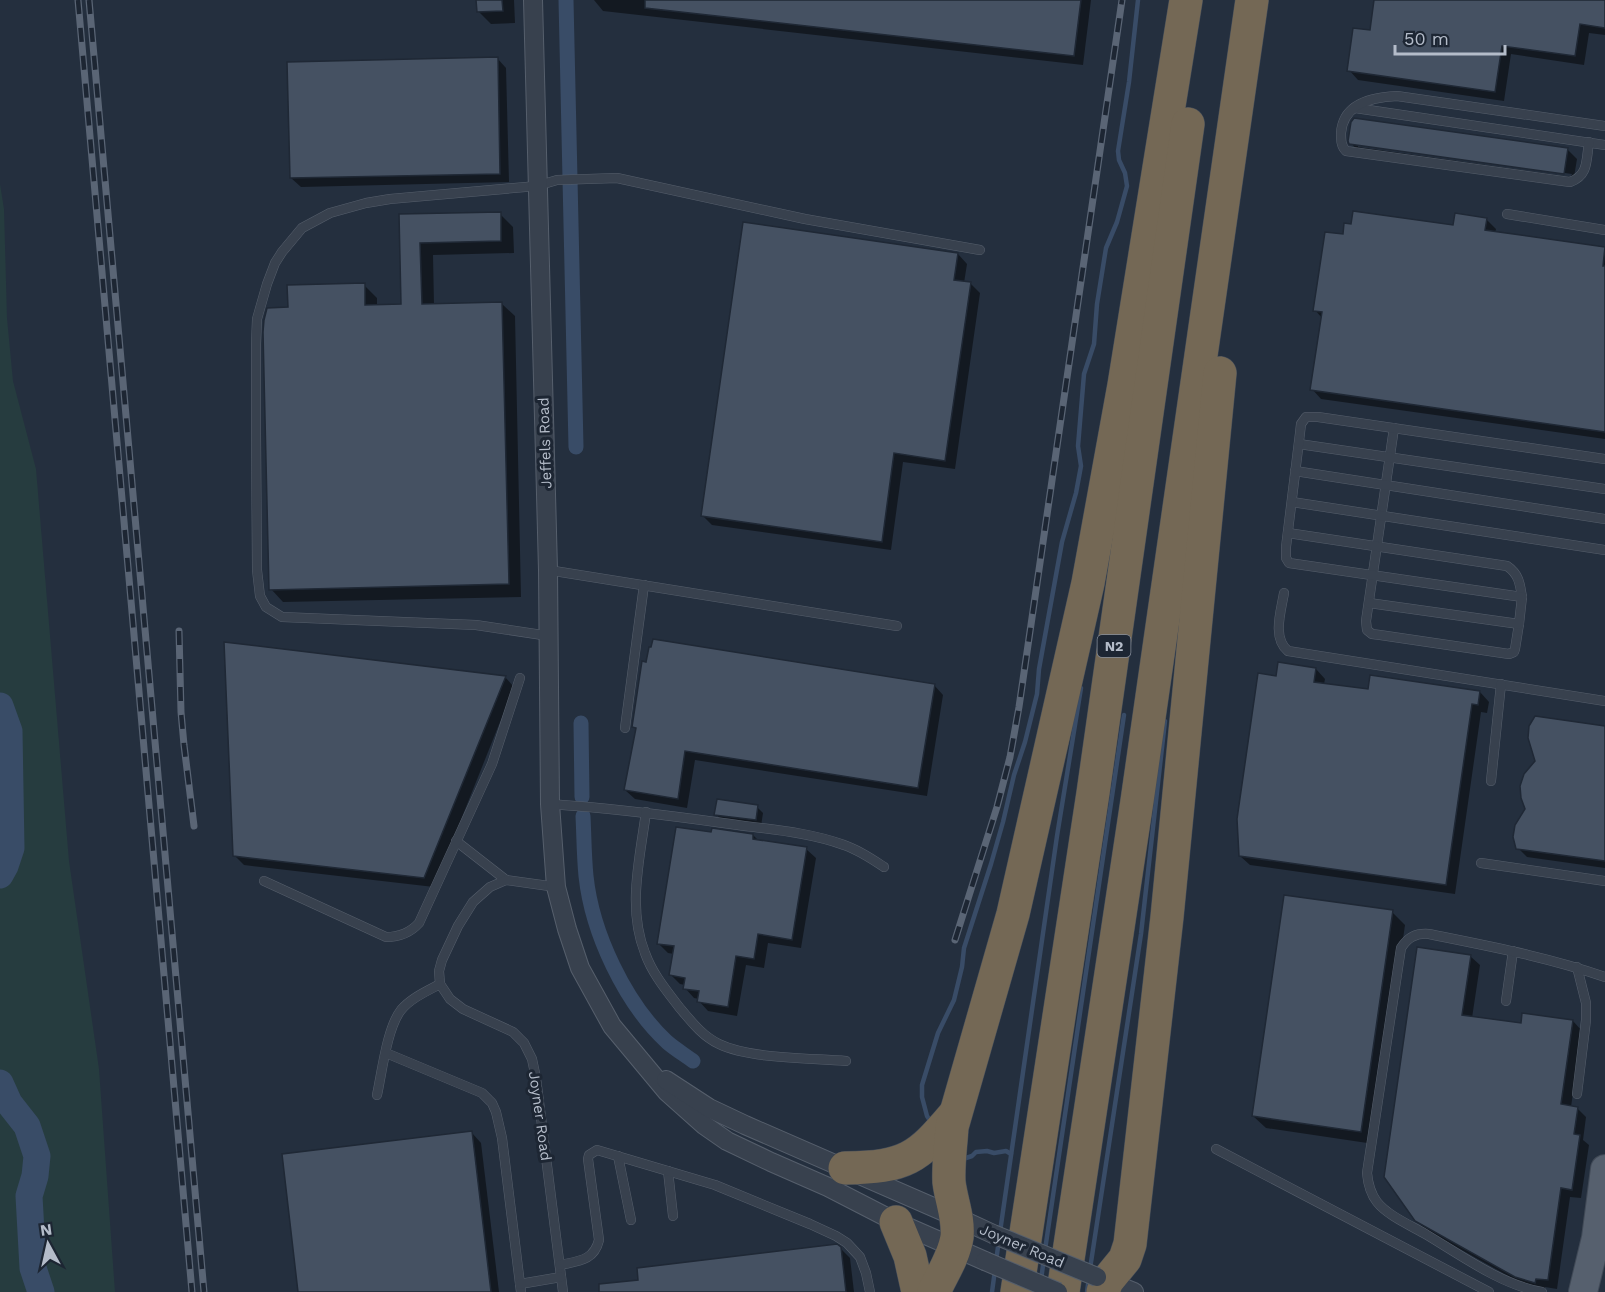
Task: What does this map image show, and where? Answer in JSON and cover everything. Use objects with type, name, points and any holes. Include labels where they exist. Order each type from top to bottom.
[{"type":"highway","points":[[934,1292],[954,1249],[958,1228],[949,1182],[952,1127],[1013,914],[1088,583],[1124,385],[1186,0]]},
{"type":"highway","name":"N2","points":[[1017,1292],[1093,793],[1206,0]]},
{"type":"highway","points":[[1111,1286],[1130,1244],[1160,975],[1236,204],[1251,7]]},
{"type":"highway","points":[[1063,1292],[1137,801],[1251,7]]},
{"type":"highway","points":[[845,1168],[876,1167],[898,1163],[928,1145],[955,1114]]},
{"type":"highway","points":[[896,1222],[910,1256],[918,1292]]},
{"type":"main road","points":[[1583,1292],[1596,1238],[1605,1169]]},
{"type":"street","name":"Jeffels Road","points":[[533,0],[548,570],[550,804],[556,887]]},
{"type":"street","name":"Joyner Road","points":[[556,887],[580,968],[612,1026],[667,1092],[704,1125],[727,1141],[828,1187],[896,1222],[1058,1292]]},
{"type":"street","name":"Joyner Road","points":[[652,1072],[709,1108],[745,1125],[1111,1286]]},
{"type":"lane","points":[[1588,142],[1585,171],[1582,176],[1570,182],[1353,152],[1343,148],[1341,131],[1349,111],[1375,98],[1396,96],[1605,126]]},
{"type":"lane","points":[[1355,108],[1605,145]]},
{"type":"lane","points":[[549,636],[476,625],[282,617],[266,607],[260,596],[257,570],[257,319],[275,263],[302,228],[330,213],[390,199],[537,186],[557,180],[617,178],[805,219],[980,250]]},
{"type":"lane","points":[[1507,214],[1605,230]]},
{"type":"lane","points":[[1522,597],[1289,563],[1286,558],[1295,471],[1302,424],[1306,417],[1605,459]]},
{"type":"lane","points":[[1288,533],[1376,547],[1507,566],[1520,580],[1522,597],[1514,652],[1509,654],[1372,634],[1367,630],[1366,621],[1372,575],[1376,547],[1382,514],[1394,428]]},
{"type":"lane","points":[[1299,444],[1605,489]]},
{"type":"lane","points":[[1295,471],[1605,519]]},
{"type":"lane","points":[[1292,502],[1605,550]]},
{"type":"lane","points":[[548,570],[897,626]]},
{"type":"lane","points":[[625,728],[644,585]]},
{"type":"lane","points":[[1284,593],[1278,635],[1288,651],[1605,701]]},
{"type":"lane","points":[[1369,603],[1519,624]]},
{"type":"lane","points":[[264,882],[386,937],[396,937],[414,929],[492,764],[520,678]]},
{"type":"lane","points":[[1491,781],[1501,684]]},
{"type":"lane","points":[[550,804],[646,812],[821,838],[846,845],[884,867]]},
{"type":"lane","points":[[646,812],[636,886],[637,920],[645,953],[662,985],[702,1034],[719,1044],[738,1051],[766,1055],[846,1061]]},
{"type":"lane","points":[[456,841],[506,880],[556,887]]},
{"type":"lane","points":[[1481,863],[1605,881]]},
{"type":"lane","points":[[377,1095],[392,1028],[401,1010],[413,999],[440,984],[439,971],[442,960],[458,926],[473,902],[490,887],[506,880]]},
{"type":"lane","points":[[1542,1292],[1527,1289],[1496,1275],[1399,1219],[1379,1204],[1371,1193],[1367,1173],[1401,948],[1406,940],[1420,933],[1429,934],[1513,951],[1577,967],[1605,977]]},
{"type":"lane","points":[[1506,1001],[1513,951]]},
{"type":"lane","points":[[1577,967],[1583,987],[1586,1011],[1577,1094]]},
{"type":"lane","name":"Joyner Road","points":[[440,984],[450,999],[463,1009],[513,1032],[525,1043],[532,1059],[563,1292]]},
{"type":"lane","points":[[386,1053],[482,1093],[492,1103],[502,1138],[520,1288],[561,1277]]},
{"type":"lane","points":[[1216,1149],[1489,1292]]},
{"type":"lane","points":[[560,1265],[586,1259],[597,1248],[599,1240],[588,1163],[589,1155],[597,1150],[715,1185],[810,1224],[848,1243],[860,1257],[870,1292]]},
{"type":"lane","points":[[618,1156],[631,1220]]},
{"type":"lane","points":[[668,1171],[673,1216]]},
{"type":"green space","points":[[0,184],[4,209],[7,318],[13,381],[36,469],[69,861],[99,1069],[115,1292],[0,1292]]},
{"type":"building","points":[[476,0],[502,0],[503,11],[477,12]]},
{"type":"building","points":[[645,0],[1081,0],[1074,56],[645,8]]},
{"type":"building","points":[[1374,0],[1605,0],[1605,28],[1580,24],[1575,56],[1502,46],[1495,92],[1347,71],[1353,28],[1370,30]]},
{"type":"building","points":[[498,57],[500,174],[290,178],[287,62]]},
{"type":"building","points":[[1354,118],[1568,148],[1564,174],[1349,144],[1351,122]]},
{"type":"building","points":[[1353,211],[1453,225],[1455,213],[1487,218],[1485,230],[1605,247],[1603,266],[1605,266],[1605,432],[1310,390],[1322,312],[1313,311],[1325,232],[1343,234],[1344,223],[1351,224]]},
{"type":"building","points":[[501,212],[501,241],[420,243],[422,304],[502,302],[509,584],[269,590],[263,332],[267,308],[288,307],[287,285],[365,283],[365,305],[401,304],[399,214]]},
{"type":"building","points":[[743,222],[958,253],[954,280],[971,282],[945,461],[894,453],[882,542],[701,516]]},
{"type":"building","points":[[653,639],[935,684],[918,788],[685,751],[678,799],[624,790],[636,728],[632,727],[642,661],[646,662]]},
{"type":"building","points":[[224,642],[506,676],[424,878],[233,856]]},
{"type":"building","points":[[1278,662],[1316,668],[1314,682],[1368,689],[1370,675],[1480,691],[1478,705],[1472,704],[1446,885],[1239,856],[1237,819],[1258,673],[1276,676]]},
{"type":"building","points":[[1535,716],[1605,726],[1605,861],[1516,849],[1513,837],[1515,825],[1525,809],[1520,786],[1524,774],[1535,761],[1528,738],[1529,726]]},
{"type":"building","points":[[717,799],[758,805],[756,820],[714,815]]},
{"type":"building","points":[[676,827],[711,832],[712,828],[753,834],[753,839],[807,847],[792,940],[758,934],[754,959],[736,956],[728,1007],[697,1002],[699,991],[683,989],[685,978],[669,975],[674,946],[657,944]]},
{"type":"building","points":[[1284,895],[1393,910],[1361,1132],[1252,1116]]},
{"type":"building","points":[[1417,947],[1471,955],[1462,1015],[1521,1023],[1522,1013],[1573,1020],[1561,1104],[1578,1107],[1574,1134],[1580,1135],[1572,1190],[1561,1188],[1548,1280],[1536,1279],[1535,1283],[1515,1277],[1415,1221],[1384,1177]]},
{"type":"building","points":[[472,1131],[491,1292],[298,1292],[282,1154]]},
{"type":"building","points":[[837,1244],[841,1247],[846,1292],[599,1292],[599,1284],[638,1280],[637,1268]]},
{"type":"waterway","points":[[566,0],[576,447]]},
{"type":"waterway","points":[[931,1122],[922,1097],[922,1085],[938,1033],[954,1000],[964,948],[991,864],[1025,742],[1037,694],[1039,669],[1062,542],[1081,466],[1078,446],[1084,374],[1094,344],[1097,304],[1106,248],[1117,222],[1127,186],[1118,151],[1129,82],[1138,0]]},
{"type":"waterway","points":[[1000,1232],[1057,836],[1081,688]]},
{"type":"waterway","points":[[0,706],[9,731],[11,848],[0,875]]},
{"type":"waterway","points":[[1045,1250],[1124,715]]},
{"type":"waterway","points":[[1090,1269],[1141,934],[1165,721]]},
{"type":"waterway","points":[[581,723],[582,797]]},
{"type":"waterway","points":[[583,816],[585,868],[589,898],[613,966],[637,1008],[652,1026],[667,1042],[693,1061]]},
{"type":"waterway","points":[[0,1083],[9,1103],[27,1126],[37,1156],[35,1176],[29,1196],[33,1268],[41,1292]]},
{"type":"waterway","points":[[966,1158],[976,1152],[987,1151],[994,1153],[1006,1151],[1011,1154]]},
{"type":"waterway","points":[[996,1261],[999,1240]]},
{"type":"waterway","points":[[1041,1280],[1044,1258]]},
{"type":"waterway","points":[[992,1292],[995,1270]]},
{"type":"waterway","points":[[1087,1292],[1089,1277]]},
{"type":"railway","points":[[78,0],[192,1292]]},
{"type":"railway","points":[[89,0],[204,1292]]},
{"type":"railway","points":[[955,940],[997,807],[1010,757],[1019,707],[1122,0]]},
{"type":"railway","points":[[179,631],[181,712],[194,826]]}]
